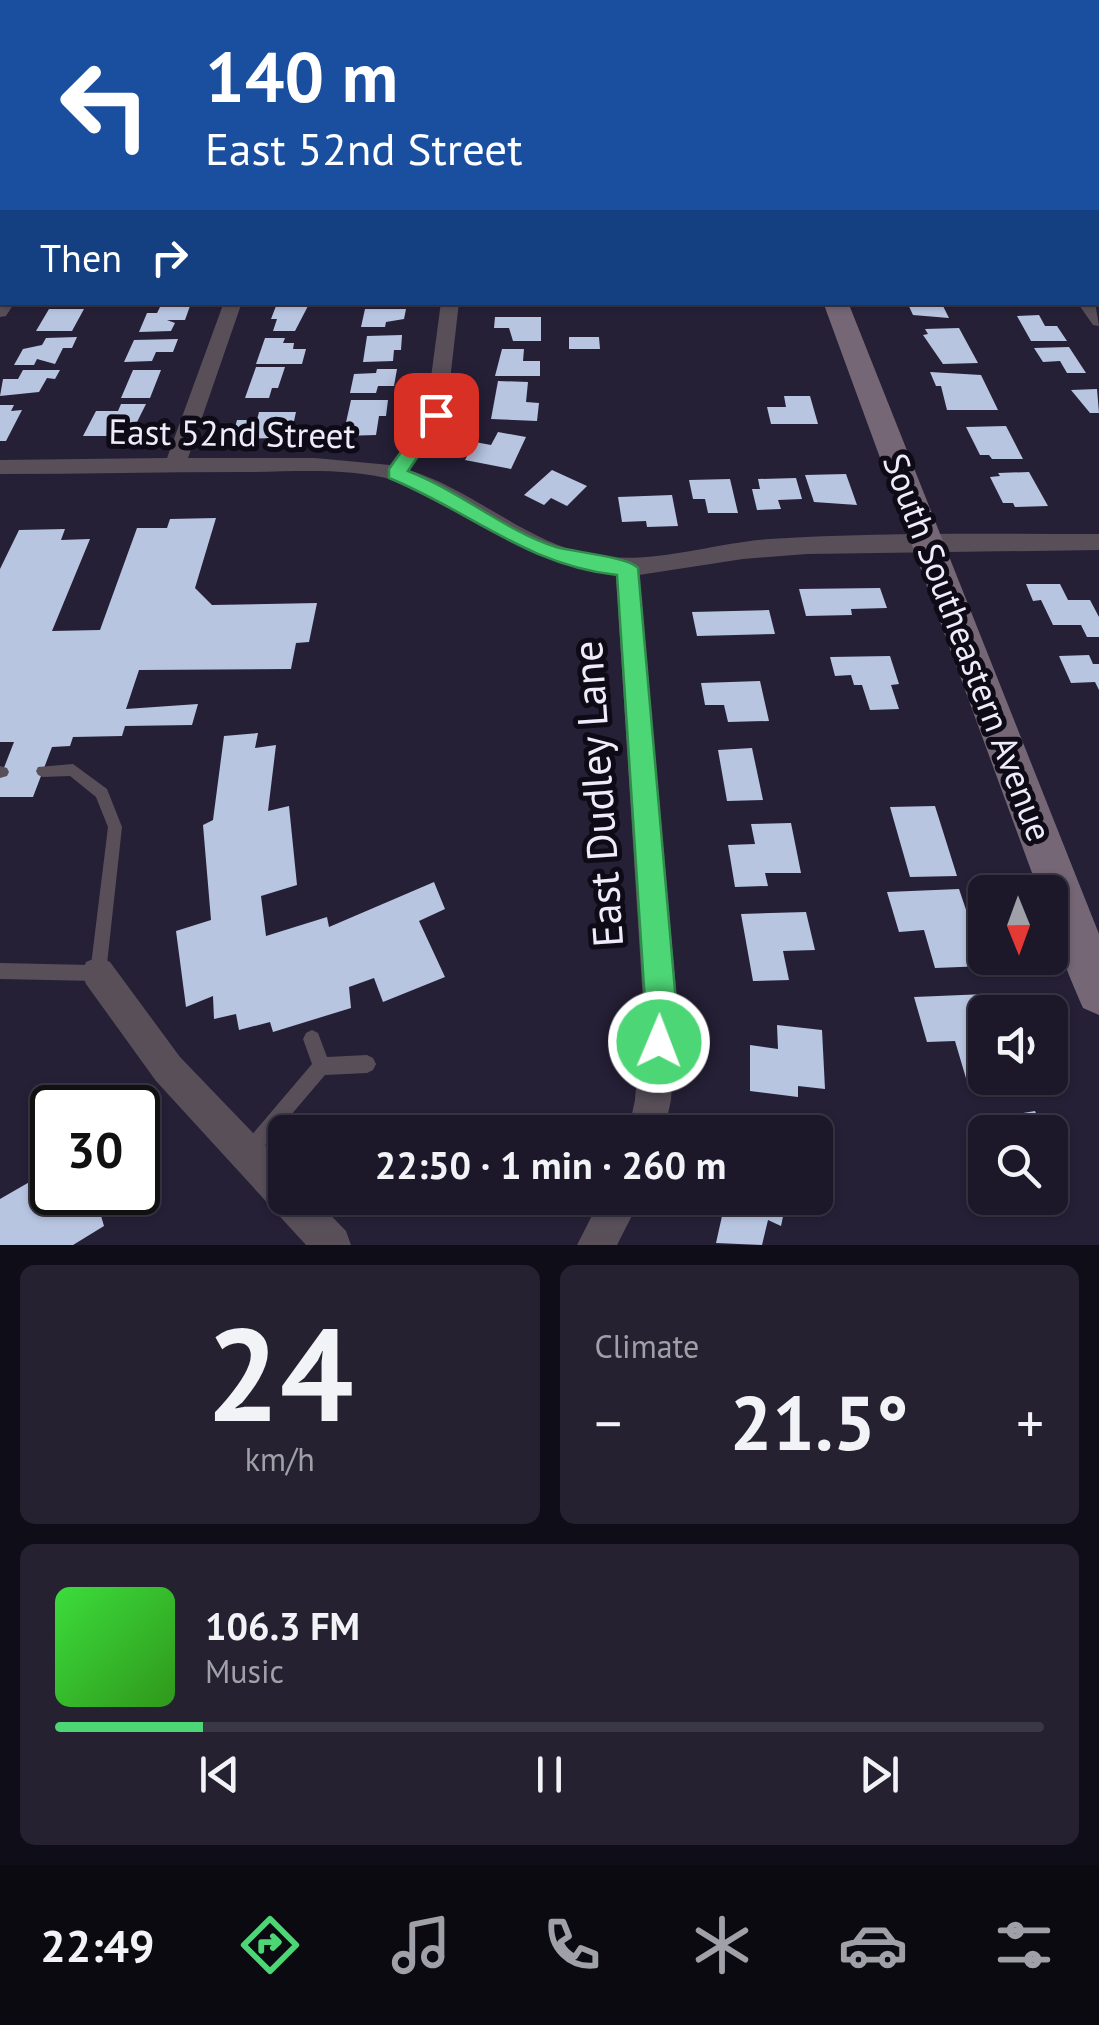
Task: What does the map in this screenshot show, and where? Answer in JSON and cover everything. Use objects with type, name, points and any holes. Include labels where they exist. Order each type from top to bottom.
[{"type":"main road","name":"South Southeastern Avenue","points":[[836,305],[1099,992]]},
{"type":"street","points":[[175,465],[232,305]]},
{"type":"street","points":[[396,473],[436,415],[450,305]]},
{"type":"street","name":"East 52nd Street","points":[[0,468],[314,464],[396,473],[542,550],[590,564],[627,568],[668,566],[754,549],[1099,542]]},
{"type":"street","name":"East Dudley Lane","points":[[627,568],[660,1002],[650,1115]]},
{"type":"street","points":[[98,973],[168,1069],[268,1174]]},
{"type":"street","points":[[305,1215],[332,1245]]},
{"type":"street","points":[[596,1245],[613,1215]]},
{"type":"lane","points":[[0,970],[98,973],[115,828],[102,793],[73,770],[42,771]]},
{"type":"lane","points":[[312,1038],[321,1066]]},
{"type":"lane","points":[[248,1152],[321,1066],[367,1064]]},
{"type":"building","points":[[908,305],[942,305],[949,318],[913,315]]},
{"type":"building","points":[[190,306],[185,320],[167,320],[175,323],[171,331],[139,332],[147,313],[157,313],[160,307]]},
{"type":"building","points":[[276,306],[308,306],[295,331],[273,331],[277,319],[271,319]]},
{"type":"building","points":[[49,309],[84,309],[72,331],[36,331]]},
{"type":"building","points":[[365,309],[406,309],[404,319],[386,322],[385,327],[361,327]]},
{"type":"building","points":[[1039,315],[1045,326],[1057,326],[1067,341],[1031,341],[1017,316]]},
{"type":"building","points":[[495,317],[541,317],[541,341],[513,341],[509,328],[494,328]]},
{"type":"building","points":[[959,328],[978,363],[943,364],[923,335],[928,334],[925,329]]},
{"type":"building","points":[[402,335],[401,350],[394,350],[393,361],[363,362],[367,336]]},
{"type":"building","points":[[77,337],[72,348],[63,348],[55,364],[37,359],[34,365],[14,365],[23,349],[42,345],[46,338]]},
{"type":"building","points":[[569,337],[599,337],[600,349],[569,349]]},
{"type":"building","points":[[265,338],[285,338],[283,343],[294,343],[293,349],[306,349],[302,364],[256,364]]},
{"type":"building","points":[[178,339],[173,352],[156,352],[152,361],[124,362],[134,340]]},
{"type":"building","points":[[1069,347],[1086,373],[1067,373],[1060,361],[1043,362],[1034,348]]},
{"type":"building","points":[[502,349],[524,349],[523,361],[540,361],[540,376],[495,376]]},
{"type":"building","points":[[256,367],[285,367],[278,388],[272,388],[269,398],[245,398]]},
{"type":"building","points":[[377,369],[397,369],[394,386],[378,386],[376,393],[350,393],[354,374],[376,373]]},
{"type":"building","points":[[23,370],[60,370],[55,379],[47,378],[39,392],[0,396],[3,379],[18,379]]},
{"type":"building","points":[[133,370],[161,370],[150,398],[121,398]]},
{"type":"building","points":[[930,372],[981,375],[998,410],[947,410],[941,386],[936,386]]},
{"type":"building","points":[[498,381],[528,382],[526,402],[539,403],[537,421],[491,419]]},
{"type":"building","points":[[1097,389],[1099,413],[1090,413],[1071,390]]},
{"type":"building","points":[[784,396],[810,396],[818,424],[771,424],[767,407],[786,407]]},
{"type":"building","points":[[351,400],[388,400],[386,416],[379,416],[376,435],[343,436]]},
{"type":"building","points":[[121,404],[146,404],[136,424],[114,429],[110,436],[83,436],[96,411],[118,411]]},
{"type":"building","points":[[0,405],[14,405],[11,411],[22,410],[6,441],[0,441]]},
{"type":"building","points":[[259,412],[296,412],[294,421],[283,421],[279,438],[232,439],[237,420],[257,420]]},
{"type":"building","points":[[1006,426],[1023,459],[980,455],[966,427]]},
{"type":"building","points":[[498,432],[526,437],[511,469],[465,460],[475,442],[491,445]]},
{"type":"building","points":[[552,470],[587,486],[567,506],[551,498],[544,505],[524,495]]},
{"type":"building","points":[[1029,472],[1048,506],[1015,507],[1013,503],[1003,503],[990,477]]},
{"type":"building","points":[[846,474],[857,505],[814,502],[805,475]]},
{"type":"building","points":[[796,478],[802,499],[778,500],[781,509],[757,510],[752,489],[760,489],[758,479]]},
{"type":"building","points":[[730,479],[738,513],[708,513],[705,499],[693,499],[689,480]]},
{"type":"building","points":[[672,495],[678,526],[647,527],[646,521],[622,522],[618,497]]},
{"type":"building","points":[[216,518],[195,588],[212,605],[317,603],[309,642],[296,643],[291,669],[139,670],[126,709],[198,704],[192,725],[125,726],[122,736],[73,737],[70,746],[52,747],[33,797],[0,797],[0,778],[14,742],[0,742],[0,569],[19,530],[65,529],[61,540],[90,539],[52,631],[100,630],[137,528],[167,528],[170,519]]},
{"type":"building","points":[[1026,584],[1060,584],[1068,600],[1090,600],[1099,617],[1099,637],[1087,637],[1081,625],[1053,625],[1041,600],[1033,601]]},
{"type":"building","points":[[880,588],[887,608],[851,609],[852,615],[806,616],[799,589]]},
{"type":"building","points":[[769,610],[775,634],[697,636],[692,612]]},
{"type":"building","points":[[1089,655],[1093,664],[1099,664],[1099,690],[1095,682],[1071,683],[1059,656]]},
{"type":"building","points":[[890,656],[899,684],[891,685],[899,709],[870,710],[862,685],[854,685],[851,675],[835,676],[830,657]]},
{"type":"building","points":[[760,681],[769,721],[728,722],[724,705],[705,705],[701,683]]},
{"type":"building","points":[[258,733],[255,748],[276,745],[268,811],[289,806],[297,885],[261,896],[266,936],[327,917],[329,927],[434,882],[445,909],[419,921],[445,977],[383,1002],[374,978],[349,987],[351,1008],[273,1032],[270,1022],[239,1030],[236,1014],[214,1019],[213,996],[186,1007],[176,931],[211,920],[203,825],[213,820],[224,736]]},
{"type":"building","points":[[752,748],[763,800],[727,801],[718,750]]},
{"type":"building","points":[[935,806],[957,876],[910,877],[890,807]]},
{"type":"building","points":[[791,823],[801,873],[765,873],[768,886],[735,887],[728,845],[755,844],[751,824]]},
{"type":"building","points":[[959,889],[968,916],[968,967],[935,968],[924,930],[899,932],[887,892]]},
{"type":"building","points":[[806,912],[815,950],[783,951],[789,980],[753,981],[741,914]]},
{"type":"building","points":[[986,994],[968,995],[968,1085],[955,1041],[927,1042],[914,997]]},
{"type":"building","points":[[777,1025],[822,1030],[825,1089],[798,1086],[798,1097],[750,1091],[750,1045],[778,1049]]},
{"type":"building","points":[[30,1182],[30,1215],[101,1215],[104,1226],[73,1245],[0,1245],[0,1199]]},
{"type":"building","points":[[722,1215],[783,1215],[781,1226],[768,1220],[762,1245],[716,1243]]},
{"type":"route","points":[[436,415],[426,436],[396,473],[542,550],[590,564],[627,568],[660,1002],[659,1042]]}]
